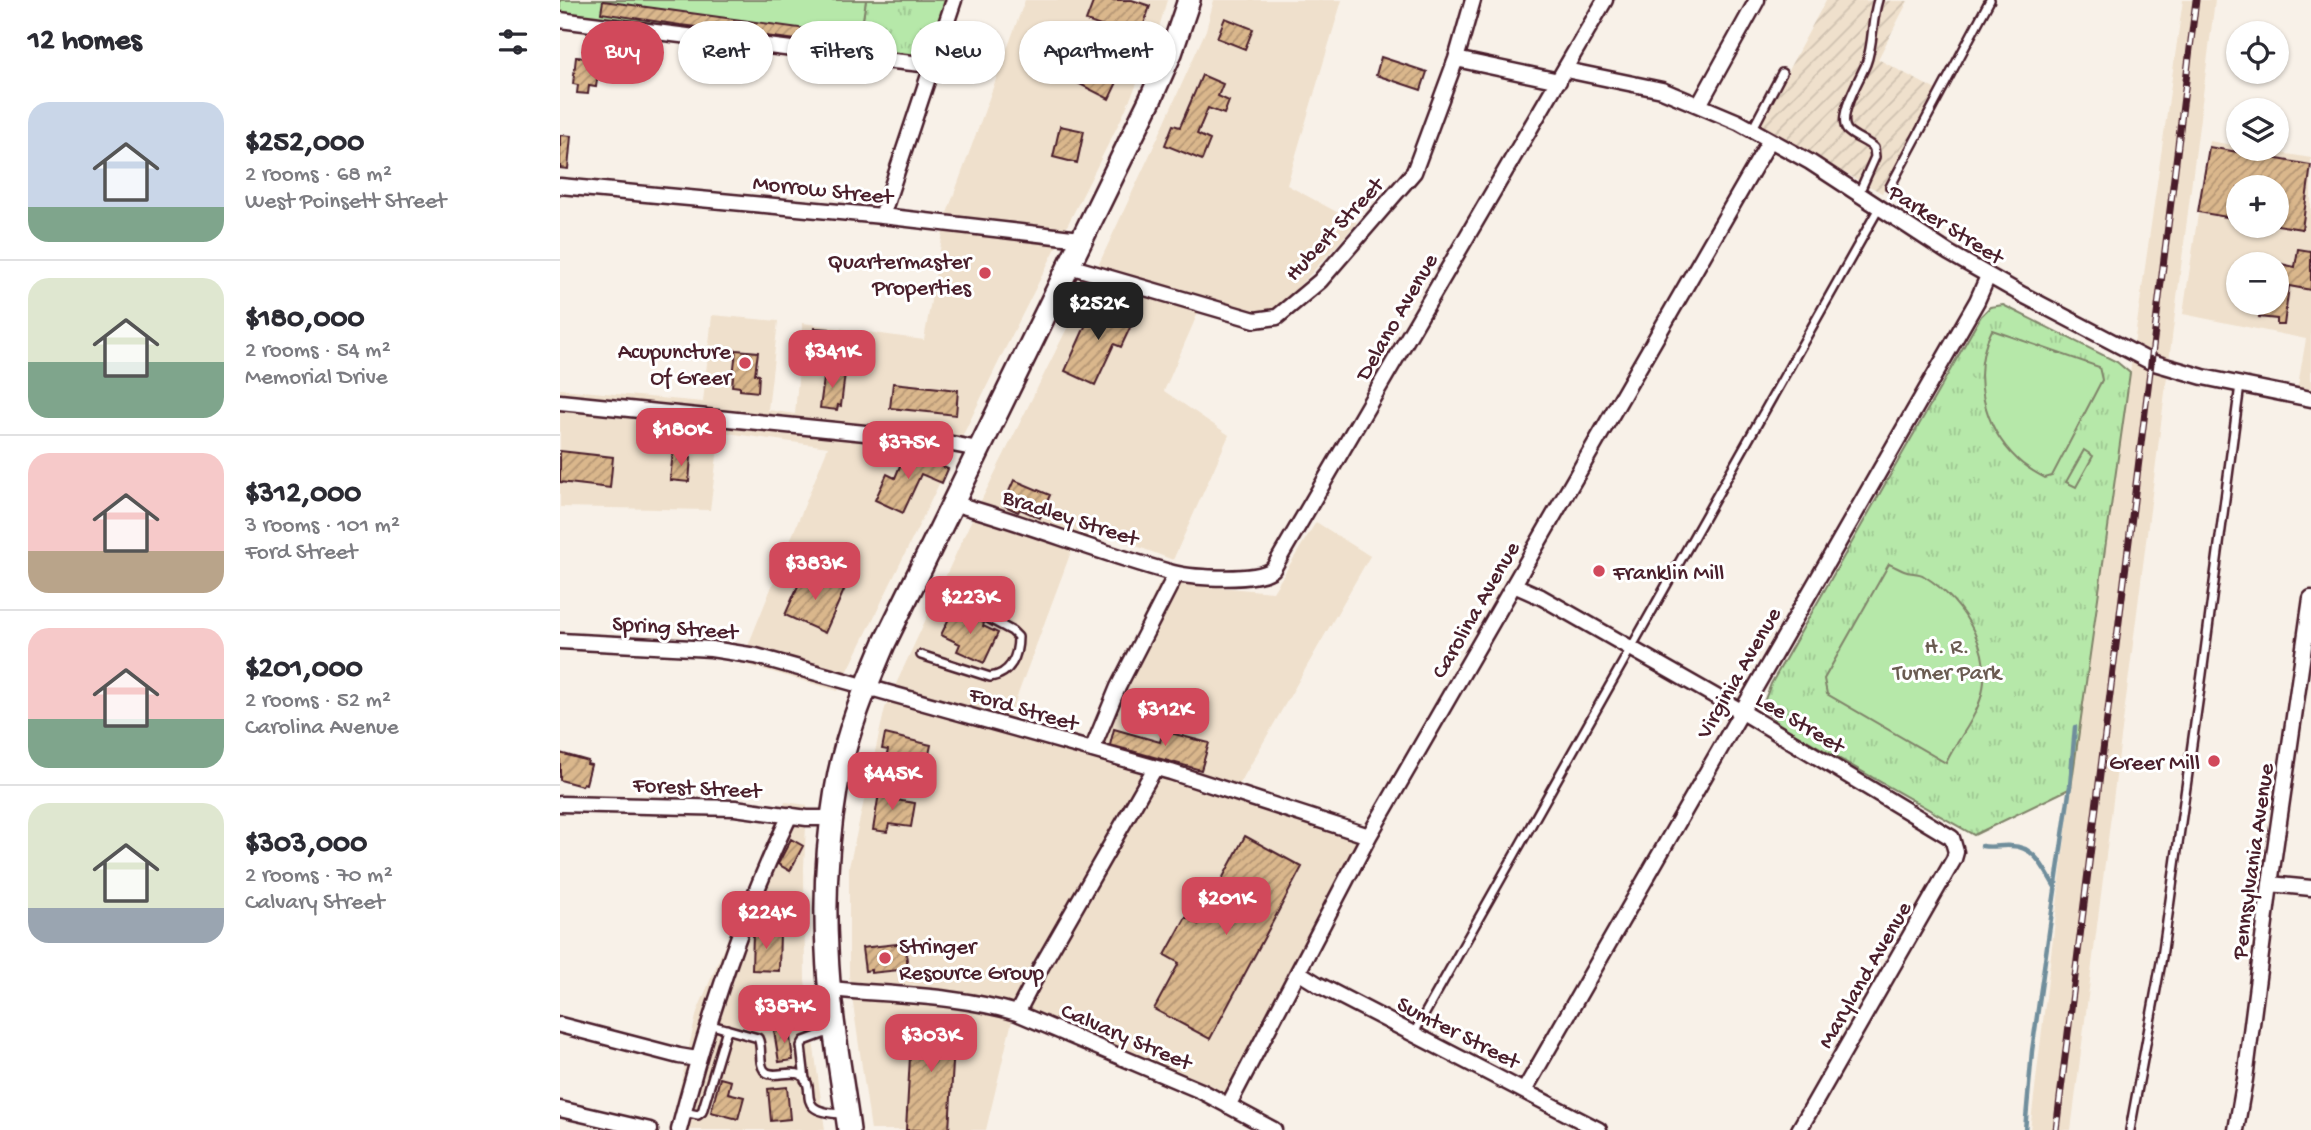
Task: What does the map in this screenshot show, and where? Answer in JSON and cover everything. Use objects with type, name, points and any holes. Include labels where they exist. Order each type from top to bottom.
[{"type":"main road","points":[[848,1122],[830,989],[826,900],[827,857],[843,758],[866,687],[978,449],[1151,98],[1171,54],[1189,0]]},
{"type":"street","points":[[947,21],[954,0]]},
{"type":"street","name":"Hubert Street","points":[[1069,266],[1255,320],[1277,317],[1320,281],[1414,172],[1456,59],[1473,0]]},
{"type":"street","name":"Delano Avenue","points":[[1176,574],[1254,577],[1262,576],[1273,569],[1605,0]]},
{"type":"street","points":[[1699,105],[1757,0]]},
{"type":"street","points":[[560,20],[911,63]]},
{"type":"street","name":"Parker Street","points":[[1456,59],[1662,90],[1752,130],[1810,162],[1988,276],[2151,362],[2203,377],[2311,398]]},
{"type":"street","points":[[882,216],[926,84]]},
{"type":"street","name":"Carolina Avenue","points":[[1228,1106],[1369,836],[1770,140]]},
{"type":"street","name":"Morrow Street","points":[[560,186],[882,216],[1081,239]]},
{"type":"street","name":"Virginia Avenue","points":[[1524,1091],[1977,301],[1988,276]]},
{"type":"street","points":[[560,402],[865,433],[978,449]]},
{"type":"street","name":"Bradley Street","points":[[952,503],[1176,574]]},
{"type":"street","points":[[1091,750],[1118,687],[1176,574]]},
{"type":"street","name":"Lee Street","points":[[1514,585],[1541,597],[1741,711],[1952,838]]},
{"type":"street","name":"Pennsylvania Avenue","points":[[2236,1130],[2311,598]]},
{"type":"street","name":"Spring Street","points":[[560,641],[728,650],[866,687]]},
{"type":"street","name":"Ford Street","points":[[866,687],[1156,768],[1369,836]]},
{"type":"street","points":[[1017,1013],[1156,768]]},
{"type":"street","name":"Forest Street","points":[[560,804],[735,808],[790,816],[832,818]]},
{"type":"street","points":[[679,1130],[696,1062],[731,953],[790,816]]},
{"type":"street","name":"Maryland Avenue","points":[[1799,1130],[1954,859],[1952,838]]},
{"type":"street","points":[[2270,884],[2311,888]]},
{"type":"street","name":"Sumter Street","points":[[1298,972],[1599,1130]]},
{"type":"street","name":"Calvary Street","points":[[830,989],[946,999],[1017,1013],[1201,1091],[1274,1130]]},
{"type":"street","points":[[560,1026],[696,1062]]},
{"type":"street","points":[[560,1110],[650,1130]]},
{"type":"lane","points":[[1859,194],[1875,157],[1874,148],[1847,130],[1846,108],[1867,60],[1872,18],[1878,0]]},
{"type":"lane","points":[[1890,187],[1990,0]]},
{"type":"lane","points":[[1752,130],[1782,73]]},
{"type":"lane","points":[[1413,1033],[1880,208]]},
{"type":"lane","points":[[2130,1130],[2162,957],[2240,384]]},
{"type":"lane","points":[[921,655],[990,677],[998,676],[1013,662],[1018,636],[950,595]]},
{"type":"lane","points":[[708,1024],[758,1038],[762,1046],[764,1070],[769,1074],[793,1073],[800,1075],[805,1081]]},
{"type":"lane","points":[[684,1112],[698,1115],[702,1112],[727,1030]]},
{"type":"lane","points":[[836,1030],[804,1041],[801,1046],[805,1081],[810,1100],[817,1110],[848,1122]]},
{"type":"lane","points":[[696,1062],[715,1071]]},
{"type":"shaded area","points":[[1025,0],[1167,0],[1161,21],[1019,21],[1019,84],[1137,84],[838,691],[741,663],[828,447],[720,432],[710,510],[560,507],[560,389],[703,402],[712,315],[778,321],[768,410],[795,414],[803,323],[924,340],[946,216],[994,84],[1005,84],[1005,55]]},
{"type":"shaded area","points":[[1214,0],[1342,0],[1287,185],[1357,223],[1275,309],[1247,313],[1204,299],[1164,391],[1229,435],[1173,560],[1081,525],[1009,718],[1085,741],[1160,582],[1273,592],[1316,522],[1370,556],[1239,785],[1367,828],[1225,1096],[1016,1004],[986,1130],[871,1130],[849,976],[849,867],[885,708],[971,521],[1098,266],[1159,135],[1206,30]]},
{"type":"shaded area","points":[[1826,0],[1908,1],[1878,59],[1936,90],[1882,193],[1758,126]]},
{"type":"shaded area","points":[[2183,0],[2215,0],[2071,1130],[2030,1130],[2071,788]]},
{"type":"shaded area","points":[[2209,141],[2226,144],[2226,161],[2289,161],[2289,154],[2311,158],[2311,394],[2297,391],[2306,339],[2183,314]]},
{"type":"shaded area","points":[[785,802],[807,805],[804,867],[805,980],[825,1130],[670,1130],[697,1012]]},
{"type":"green space","points":[[560,0],[866,0],[863,21],[787,21],[787,42],[773,40],[773,21],[678,21],[678,28],[664,26],[664,21],[623,21],[560,13]]},
{"type":"green space","points":[[866,0],[946,0],[940,21],[911,21],[911,57],[897,55],[897,21],[863,21]]},
{"type":"green space","name":"H. R. Turner Park","points":[[2003,305],[2117,362],[2130,373],[2071,788],[1974,835],[1780,725],[1762,707],[1771,684],[1981,316],[1990,307]]},
{"type":"green space","points":[[1992,330],[2099,367],[2102,380],[2052,476],[2045,478],[2018,460],[1996,432],[1989,416],[1981,381],[1985,347]]},
{"type":"green space","points":[[2084,450],[2093,456],[2076,487],[2066,482]]},
{"type":"green space","points":[[1889,564],[1922,575],[1953,600],[1974,632],[1981,650],[1984,669],[1978,706],[1946,763],[1827,694],[1824,679]]},
{"type":"building","points":[[1094,0],[1132,0],[1150,6],[1145,21],[1086,21]]},
{"type":"building","points":[[603,1],[749,21],[678,21],[678,25],[601,13]]},
{"type":"building","points":[[1225,18],[1253,29],[1245,49],[1217,38]]},
{"type":"building","points":[[773,24],[787,26],[787,39],[773,37]]},
{"type":"building","points":[[576,57],[581,57],[581,84],[596,84],[596,87],[589,86],[588,94],[577,93],[578,85],[573,84]]},
{"type":"building","points":[[1381,57],[1427,72],[1421,90],[1376,75]]},
{"type":"building","points":[[1202,75],[1223,84],[1218,96],[1229,101],[1224,114],[1208,108],[1197,134],[1210,140],[1202,160],[1165,145],[1173,125],[1180,127]]},
{"type":"building","points":[[1080,84],[1116,84],[1109,99]]},
{"type":"building","points":[[1060,126],[1084,131],[1077,163],[1053,157]]},
{"type":"building","points":[[560,135],[571,136],[568,169],[560,168]]},
{"type":"building","points":[[2209,147],[2226,150],[2226,161],[2288,161],[2311,165],[2302,229],[2289,227],[2289,175],[2226,175],[2226,217],[2198,212]]},
{"type":"building","points":[[2298,249],[2311,251],[2311,290],[2289,286],[2289,266],[2295,267]]},
{"type":"building","points":[[1096,302],[1134,319],[1121,347],[1114,344],[1095,385],[1065,371]]},
{"type":"building","points":[[2285,315],[2284,325],[2277,325],[2277,319],[2259,317]]},
{"type":"building","points":[[815,328],[829,329],[827,344],[814,342]]},
{"type":"building","name":"Acupuncture Of Greer","points":[[736,350],[758,352],[755,374],[759,375],[758,392],[732,386]]},
{"type":"building","points":[[825,371],[845,373],[841,406],[838,405],[837,410],[820,408]]},
{"type":"building","points":[[893,383],[958,390],[956,415],[890,408]]},
{"type":"building","points":[[560,451],[613,457],[610,488],[560,482]]},
{"type":"building","points":[[906,451],[948,469],[942,483],[921,474],[903,513],[875,500],[887,474],[895,478]]},
{"type":"building","points":[[673,452],[691,457],[689,482],[670,480]]},
{"type":"building","points":[[1014,480],[1050,495],[1040,518],[1003,505]]},
{"type":"building","points":[[805,570],[845,588],[825,633],[785,615]]},
{"type":"building","points":[[953,610],[970,618],[971,616],[998,633],[984,663],[957,651],[960,644],[941,635]]},
{"type":"building","points":[[1114,729],[1160,742],[1163,731],[1209,743],[1201,770],[1110,745]]},
{"type":"building","points":[[885,734],[931,745],[926,768],[886,758],[888,750],[882,749]]},
{"type":"building","points":[[560,753],[588,761],[587,764],[591,765],[586,784],[583,783],[582,786],[560,780]]},
{"type":"building","points":[[880,787],[891,789],[889,799],[915,803],[911,827],[889,824],[887,832],[873,830]]},
{"type":"building","points":[[1245,836],[1302,867],[1210,1039],[1154,1009],[1179,963],[1165,955],[1186,917],[1198,924]]},
{"type":"building","points":[[791,839],[803,846],[790,871],[778,864]]},
{"type":"building","points":[[753,932],[780,932],[779,971],[752,970]]},
{"type":"building","points":[[905,943],[908,969],[871,973],[871,970],[865,971],[862,948]]},
{"type":"building","points":[[912,1020],[963,1023],[961,1046],[954,1046],[949,1130],[906,1130]]},
{"type":"building","points":[[789,1029],[793,1060],[779,1062],[774,1031]]},
{"type":"building","points":[[720,1078],[731,1081],[728,1093],[744,1097],[738,1119],[711,1112]]},
{"type":"building","points":[[787,1087],[790,1119],[771,1121],[768,1089]]},
{"type":"waterway","points":[[2025,1130],[2032,1051],[2070,786],[2075,727]]},
{"type":"waterway","points":[[1982,846],[2011,846],[2026,850],[2043,866],[2055,887]]},
{"type":"railway","points":[[2056,1130],[2196,0]]},
{"type":"place","name":"Quartermaster Properties","points":[[985,273]]},
{"type":"place","name":"Acupuncture Of Greer","points":[[745,363]]},
{"type":"place","name":"Franklin Mill","points":[[1599,571]]},
{"type":"place","name":"Greer Mill","points":[[2214,761]]},
{"type":"place","name":"Stringer Resource Group","points":[[885,958]]}]
